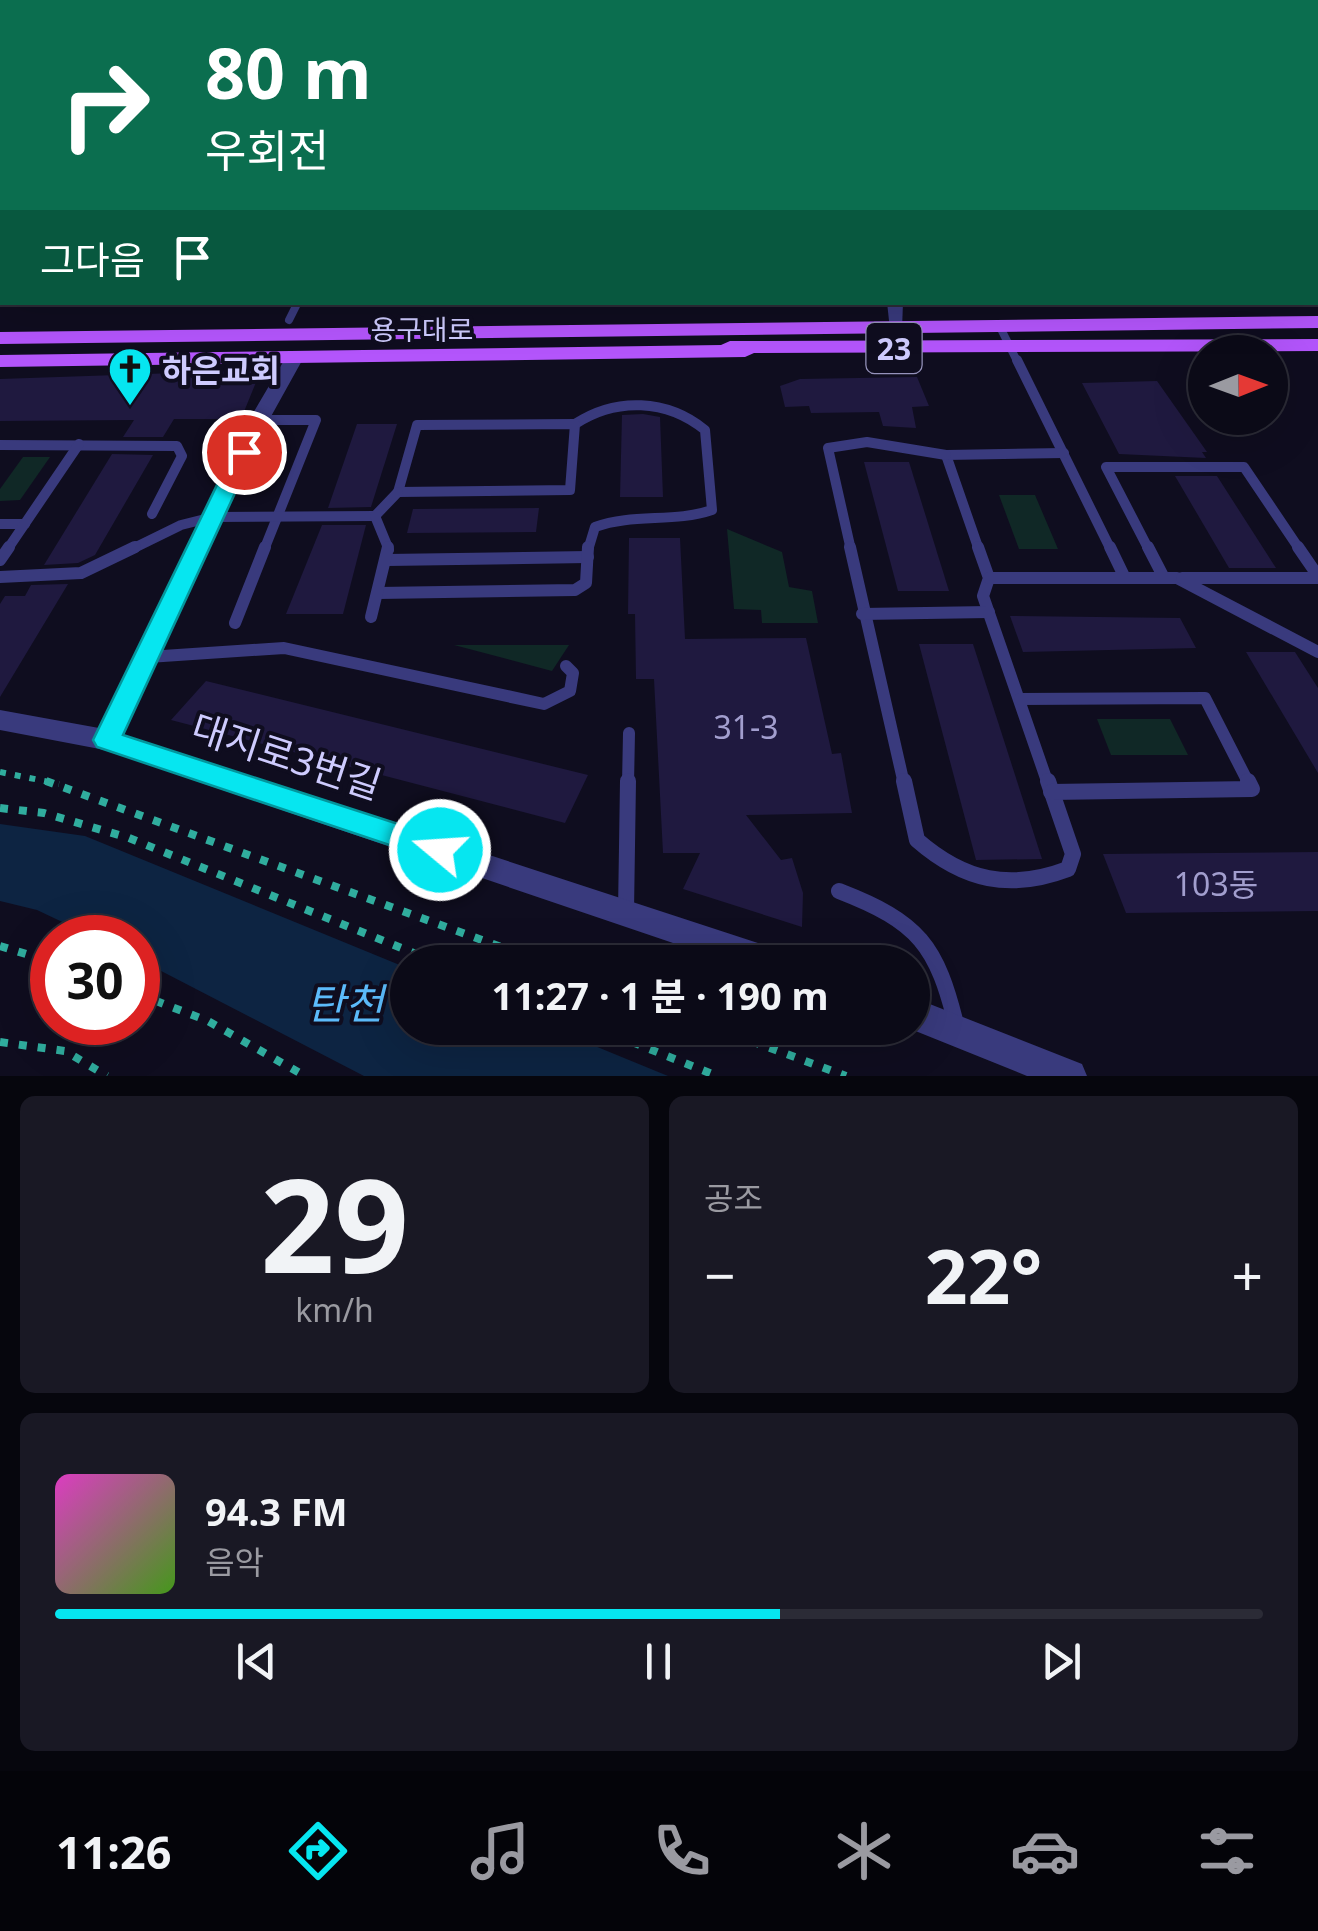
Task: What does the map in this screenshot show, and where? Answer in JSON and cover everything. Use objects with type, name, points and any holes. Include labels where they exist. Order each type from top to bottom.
[{"type":"main road","name":"용구대로","points":[[0,324],[294,312],[1010,347],[1318,345]]},
{"type":"main road","name":"용구대로","points":[[0,361],[295,358],[844,338],[896,326],[1318,322]]},
{"type":"main road","points":[[0,338],[471,340]]},
{"type":"main road","name":"용구대로","points":[[471,340],[844,338]]},
{"type":"main road","points":[[0,349],[471,340]]},
{"type":"street","points":[[894,305],[896,326]]},
{"type":"street","points":[[107,740],[258,420],[295,358]]},
{"type":"street","name":"대지로3번길","points":[[0,720],[107,740],[722,945]]},
{"type":"street","points":[[930,1020],[1070,1076]]},
{"type":"lane","points":[[998,324],[1124,576]]},
{"type":"lane","points":[[0,576],[81,573],[182,525],[213,517],[375,516],[398,492],[417,425],[575,424],[606,407],[656,406],[698,422],[706,430],[712,510],[682,520],[603,523],[590,531],[586,583],[575,590],[378,594]]},
{"type":"lane","points":[[236,623],[316,420],[258,420]]},
{"type":"lane","points":[[398,492],[570,490],[575,424]]},
{"type":"lane","points":[[946,455],[989,578],[983,596],[1073,854],[1068,868],[1045,880],[1015,884],[980,880],[957,872],[918,840],[862,614],[828,448],[866,442],[946,455],[1064,454]]},
{"type":"lane","points":[[0,444],[170,443],[182,450],[152,514]]},
{"type":"lane","points":[[0,560],[79,444]]},
{"type":"lane","points":[[1318,577],[1244,467],[1106,467],[1170,577],[1318,652]]},
{"type":"lane","points":[[371,617],[389,550],[375,516]]},
{"type":"lane","points":[[0,524],[25,524]]},
{"type":"lane","points":[[387,560],[588,557]]},
{"type":"lane","points":[[989,578],[1318,577]]},
{"type":"lane","points":[[862,614],[989,612]]},
{"type":"lane","points":[[148,657],[284,648],[544,704],[570,692],[573,673],[566,666]]},
{"type":"lane","points":[[1020,699],[1205,698],[1252,789],[1052,792]]},
{"type":"lane","points":[[626,911],[629,733]]},
{"type":"lane","points":[[839,891],[892,910],[918,933],[943,967],[957,1030]]},
{"type":"path","points":[[0,772],[66,785],[496,945]]},
{"type":"path","points":[[0,808],[44,813],[129,838],[394,945]]},
{"type":"path","points":[[0,946],[30,955]]},
{"type":"path","points":[[160,1002],[208,1021],[305,1076]]},
{"type":"path","points":[[0,1042],[64,1051],[107,1076]]},
{"type":"path","points":[[640,1045],[717,1076]]},
{"type":"path","points":[[762,1045],[846,1076]]},
{"type":"green space","points":[[23,457],[50,457],[20,500],[0,501],[0,489]]},
{"type":"green space","points":[[999,495],[1035,495],[1058,549],[1019,549]]},
{"type":"green space","points":[[727,529],[782,552],[789,587],[812,591],[818,623],[762,623],[761,610],[734,609]]},
{"type":"green space","points":[[454,645],[569,645],[552,671]]},
{"type":"green space","points":[[1097,719],[1170,719],[1188,755],[1111,755]]},
{"type":"water","name":"탄천","points":[[0,824],[85,836],[390,961],[390,1045],[592,1045],[668,1076],[364,1076],[160,970],[160,915],[48,915],[0,901]]},
{"type":"building","points":[[261,370],[241,419],[174,419],[163,437],[123,437],[134,420],[0,421],[0,379]]},
{"type":"building","points":[[917,377],[929,406],[912,407],[916,428],[883,426],[879,412],[811,413],[809,406],[785,407],[780,386],[800,379]]},
{"type":"building","points":[[1157,381],[1188,425],[1188,435],[1195,435],[1207,452],[1202,452],[1206,458],[1119,454],[1082,383]]},
{"type":"building","points":[[622,415],[660,417],[663,497],[620,497]]},
{"type":"building","points":[[357,424],[397,424],[371,507],[328,508]]},
{"type":"building","points":[[112,454],[153,455],[95,555],[78,563],[44,565]]},
{"type":"building","points":[[864,462],[909,462],[949,591],[898,591]]},
{"type":"building","points":[[1175,476],[1217,476],[1276,568],[1229,568]]},
{"type":"building","points":[[539,508],[536,532],[407,533],[413,509]]},
{"type":"building","points":[[322,525],[366,525],[343,614],[286,614]]},
{"type":"building","points":[[629,538],[680,538],[685,639],[806,638],[832,754],[841,753],[852,813],[746,815],[781,860],[792,858],[803,893],[802,927],[683,889],[700,853],[663,853],[654,679],[636,679],[635,614],[628,614]]},
{"type":"building","points":[[68,584],[0,697],[0,604],[5,596],[25,596],[31,585]]},
{"type":"building","points":[[1010,616],[1180,618],[1196,648],[1023,652]]},
{"type":"building","points":[[919,644],[973,644],[1042,859],[976,860]]},
{"type":"building","points":[[1246,652],[1295,652],[1318,688],[1318,773]]},
{"type":"building","points":[[206,681],[588,775],[565,823],[171,720]]},
{"type":"building","points":[[1318,852],[1318,911],[1126,913],[1103,854]]},
{"type":"place","name":"하은교회","points":[[130,407]]},
{"type":"route","points":[[244,452],[107,740],[440,850]]}]
